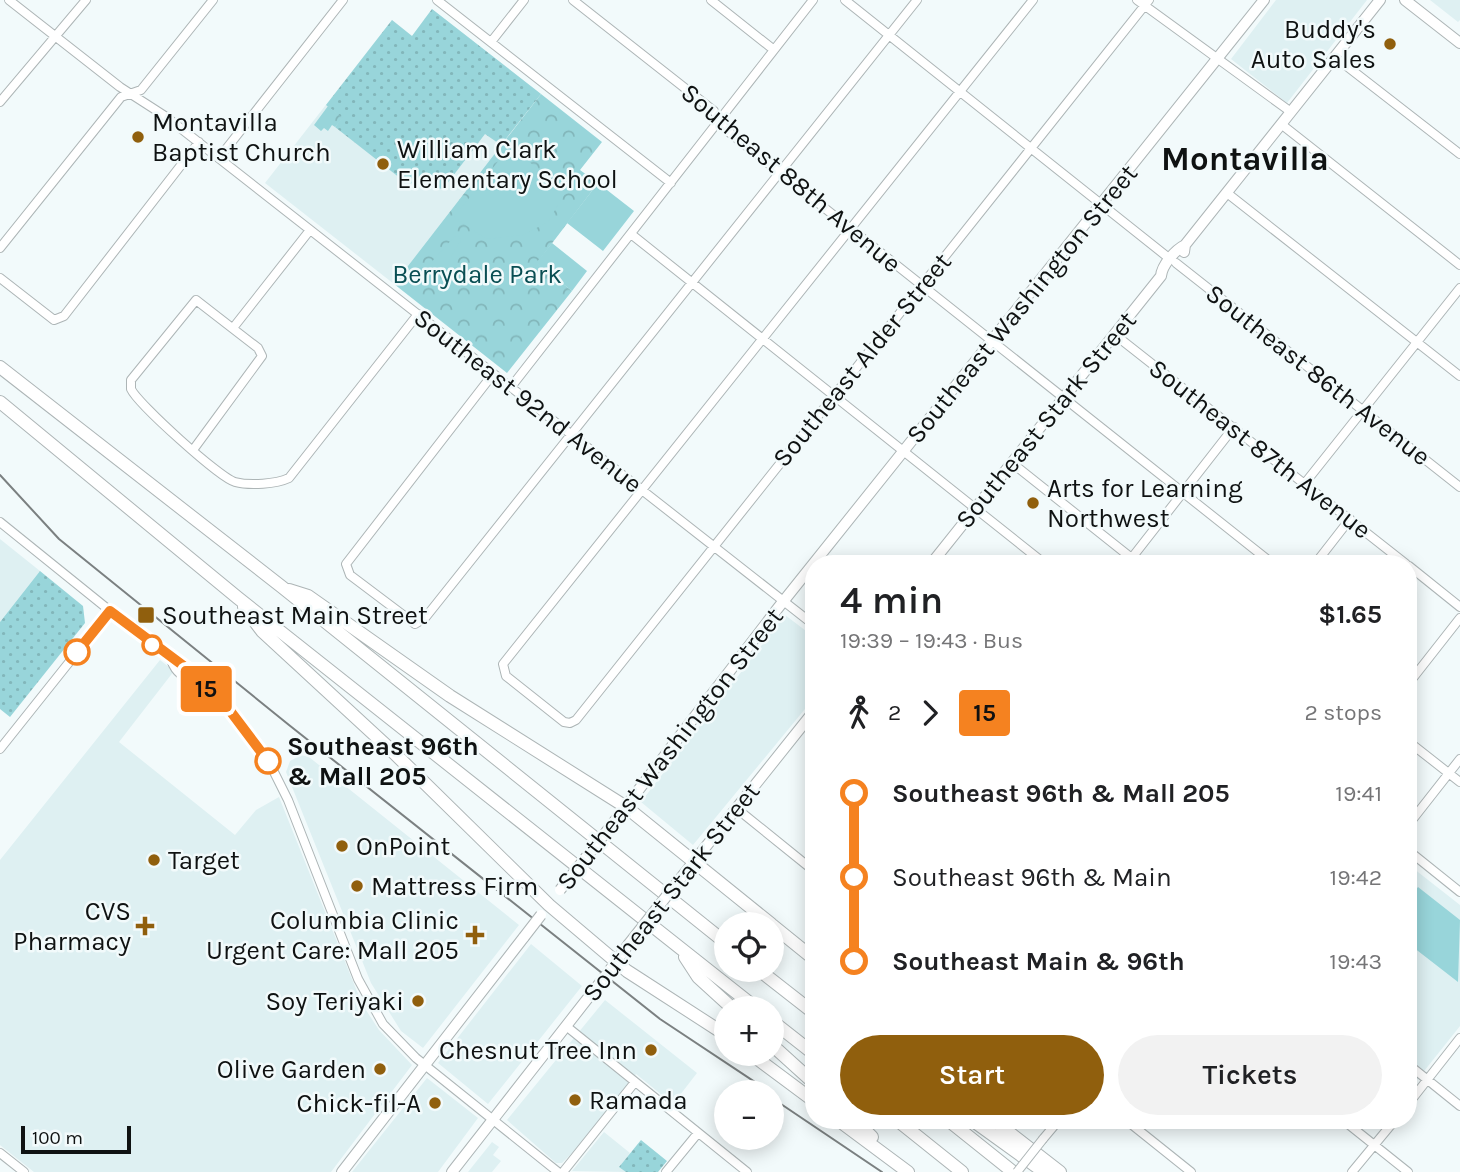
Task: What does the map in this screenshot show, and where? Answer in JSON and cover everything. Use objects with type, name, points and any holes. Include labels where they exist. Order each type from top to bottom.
[{"type":"highway","points":[[0,367],[282,587],[714,933]]},
{"type":"highway","points":[[0,402],[238,598],[741,996]]},
{"type":"highway","points":[[282,587],[307,596],[450,696],[626,807],[756,912]]},
{"type":"highway","points":[[238,598],[262,631],[390,749],[545,910],[617,960],[627,971],[714,1027]]},
{"type":"highway","points":[[784,935],[805,952]]},
{"type":"highway","points":[[678,947],[698,977],[719,996]]},
{"type":"highway","points":[[775,982],[805,1006]]},
{"type":"highway","points":[[784,1030],[805,1047]]},
{"type":"highway","points":[[784,1056],[805,1075]]},
{"type":"highway","points":[[767,1066],[805,1094]]},
{"type":"highway","points":[[851,1129],[908,1172]]},
{"type":"highway","points":[[864,1129],[895,1161]]},
{"type":"highway","points":[[908,1129],[962,1172]]},
{"type":"highway","points":[[960,1129],[1015,1172]]},
{"type":"highway","points":[[984,1129],[1044,1172]]},
{"type":"highway","points":[[1005,1129],[1060,1172]]},
{"type":"main road","name":"Southeast Washington Street","points":[[821,555],[1264,0]]},
{"type":"main road","name":"Southeast Stark Street","points":[[938,555],[1380,0]]},
{"type":"main road","points":[[1405,0],[1458,38]]},
{"type":"main road","name":"Southeast Washington Street","points":[[342,1172],[805,575]]},
{"type":"main road","name":"Southeast Stark Street","points":[[452,1172],[805,722]]},
{"type":"street","name":"Southeast 92nd Avenue","points":[[9,0],[131,94],[199,142],[805,618]]},
{"type":"street","points":[[0,102],[86,0]]},
{"type":"street","points":[[0,248],[121,97],[141,90],[213,0]]},
{"type":"street","points":[[219,158],[343,0]]},
{"type":"street","points":[[437,0],[671,183]]},
{"type":"street","points":[[491,42],[524,0]]},
{"type":"street","name":"Southeast 88th Avenue","points":[[573,0],[714,111],[725,129],[850,230],[1262,555]]},
{"type":"street","points":[[711,0],[774,50]]},
{"type":"street","points":[[511,387],[813,0]]},
{"type":"street","name":"Southeast 86th Avenue","points":[[845,0],[1460,487]]},
{"type":"street","points":[[493,374],[349,558],[346,569],[415,624],[425,618],[917,0]]},
{"type":"street","points":[[641,490],[1033,0]]},
{"type":"street","points":[[1143,2],[1291,112]]},
{"type":"street","name":"Southeast Alder Street","points":[[641,490],[503,664],[508,678],[564,722],[576,720],[1031,148],[1143,2]]},
{"type":"street","points":[[1335,57],[1460,154]]},
{"type":"street","points":[[1281,124],[1460,265]]},
{"type":"street","points":[[0,278],[54,320],[64,316],[199,142]]},
{"type":"street","points":[[1227,193],[1460,376]]},
{"type":"street","points":[[233,328],[310,230]]},
{"type":"street","points":[[631,234],[1032,555]]},
{"type":"street","points":[[1305,483],[1460,288]]},
{"type":"street","points":[[192,450],[262,356],[258,348],[196,300],[130,383],[133,394],[192,450],[234,482],[282,481],[289,478],[418,314]]},
{"type":"street","name":"Southeast 87th Avenue","points":[[1114,334],[1395,555]]},
{"type":"street","points":[[1133,555],[1234,427]]},
{"type":"street","points":[[1012,463],[1123,555]]},
{"type":"street","points":[[1322,555],[1350,519]]},
{"type":"street","points":[[0,522],[171,660],[174,668],[188,679],[195,679],[242,724],[270,762],[288,800],[366,997],[395,1038],[424,1065],[560,1172],[635,1082]]},
{"type":"street","name":"Southeast 87th Avenue","points":[[1417,573],[1460,607]]},
{"type":"street","points":[[0,749],[110,611]]},
{"type":"street","points":[[1417,670],[1460,618]]},
{"type":"street","points":[[1417,748],[1460,782]]},
{"type":"street","points":[[1417,814],[1460,759]]},
{"type":"street","points":[[736,808],[805,864]]},
{"type":"street","points":[[1417,858],[1460,892]]},
{"type":"street","points":[[566,1026],[747,1172]]},
{"type":"street","points":[[1417,1093],[1460,1038]]},
{"type":"street","points":[[1417,1072],[1460,1106]]},
{"type":"street","points":[[1015,1172],[1051,1129]]},
{"type":"street","points":[[1137,1129],[1191,1172]]},
{"type":"street","points":[[1354,1129],[1408,1172]]},
{"type":"street","points":[[1352,1172],[1388,1129]]},
{"type":"street","points":[[666,1172],[698,1133]]},
{"type":"street","points":[[0,1153],[24,1172]]},
{"type":"shaded area","points":[[1276,0],[1367,0],[1287,103],[1231,59]]},
{"type":"shaded area","points":[[1430,0],[1460,0],[1460,20],[1458,22]]},
{"type":"shaded area","name":"William Clark Elementary School","points":[[432,9],[541,94],[394,284],[265,183],[392,20],[412,36]]},
{"type":"shaded area","points":[[0,539],[40,571],[0,622]]},
{"type":"shaded area","points":[[785,615],[805,630],[805,709],[693,845],[641,802]]},
{"type":"shaded area","points":[[160,660],[174,671],[119,742],[235,835],[256,810],[279,797],[362,1004],[379,1030],[412,1065],[331,1172],[34,1172],[0,1145],[0,860]]},
{"type":"shaded area","points":[[301,755],[309,757],[519,925],[423,1048],[401,1031],[371,983],[286,772],[290,761]]},
{"type":"shaded area","points":[[1417,871],[1460,905],[1460,1026],[1417,1080]]},
{"type":"shaded area","points":[[531,944],[582,986],[488,1104],[438,1063]]},
{"type":"shaded area","points":[[605,1000],[697,1073],[673,1104],[636,1074],[573,1152],[562,1163],[556,1163],[507,1120]]},
{"type":"shaded area","points":[[427,1078],[478,1118],[438,1172],[352,1172]]},
{"type":"shaded area","points":[[604,1132],[630,1153],[620,1166],[626,1172],[572,1171]]},
{"type":"shaded area","points":[[492,1142],[499,1147],[493,1155],[501,1161],[492,1172],[468,1172]]},
{"type":"green space","points":[[432,9],[541,94],[501,145],[485,134],[443,189],[405,182],[335,127],[342,118],[326,105],[392,20],[412,36]]},
{"type":"green space","name":"Berrydale Park","points":[[541,94],[602,142],[580,170],[598,183],[537,263],[572,291],[507,373],[394,284]]},
{"type":"green space","points":[[328,106],[343,118],[335,127],[332,125],[328,131],[324,128],[321,131],[314,125]]},
{"type":"green space","points":[[513,149],[566,191],[548,222],[523,235],[486,239],[454,217],[507,150]]},
{"type":"green space","points":[[598,183],[634,211],[603,251],[567,223]]},
{"type":"green space","points":[[459,236],[461,241],[442,271],[427,288],[419,289],[416,283],[418,277],[454,237]]},
{"type":"green space","points":[[552,243],[587,271],[572,291],[536,263]]},
{"type":"green space","points":[[40,571],[83,606],[85,623],[10,717],[0,709],[0,622]]},
{"type":"green space","points":[[1417,888],[1460,920],[1458,982],[1417,950]]},
{"type":"green space","points":[[641,1140],[667,1161],[658,1172],[626,1172],[619,1167]]},
{"type":"tram line","points":[[0,475],[59,539],[289,725],[660,1019],[752,1080]]},
{"type":"tram line","points":[[784,1106],[805,1120]]},
{"type":"tram line","points":[[818,1129],[882,1172]]},
{"type":"bus line","name":"15","points":[[77,652],[110,611],[171,660],[179,662],[193,673],[195,679],[242,724],[268,761]]},
{"type":"place","name":"Buddy's Auto Sales","points":[[1390,44]]},
{"type":"place","name":"Montavilla Baptist Church","points":[[138,137]]},
{"type":"place","name":"William Clark Elementary School","points":[[383,164]]},
{"type":"place","name":"Arts for Learning Northwest","points":[[1033,503]]},
{"type":"place","name":"Southeast Main Street","points":[[146,615]]},
{"type":"place","name":"Southeast 96th & Mall 205","points":[[268,761]]},
{"type":"place","name":"OnPoint","points":[[342,846]]},
{"type":"place","name":"Target","points":[[154,860]]},
{"type":"place","name":"Mattress Firm","points":[[357,886]]},
{"type":"place","name":"CVS Pharmacy","points":[[145,926]]},
{"type":"place","name":"Columbia Clinic Urgent Care: Mall 205","points":[[475,935]]},
{"type":"place","name":"Soy Teriyaki","points":[[418,1001]]},
{"type":"place","name":"Chesnut Tree Inn","points":[[651,1050]]},
{"type":"place","name":"Olive Garden","points":[[380,1069]]},
{"type":"place","name":"Ramada","points":[[575,1100]]},
{"type":"place","name":"Chick-fil-A","points":[[435,1103]]},
{"type":"district","name":"Montavilla","points":[[1245,159]]}]
